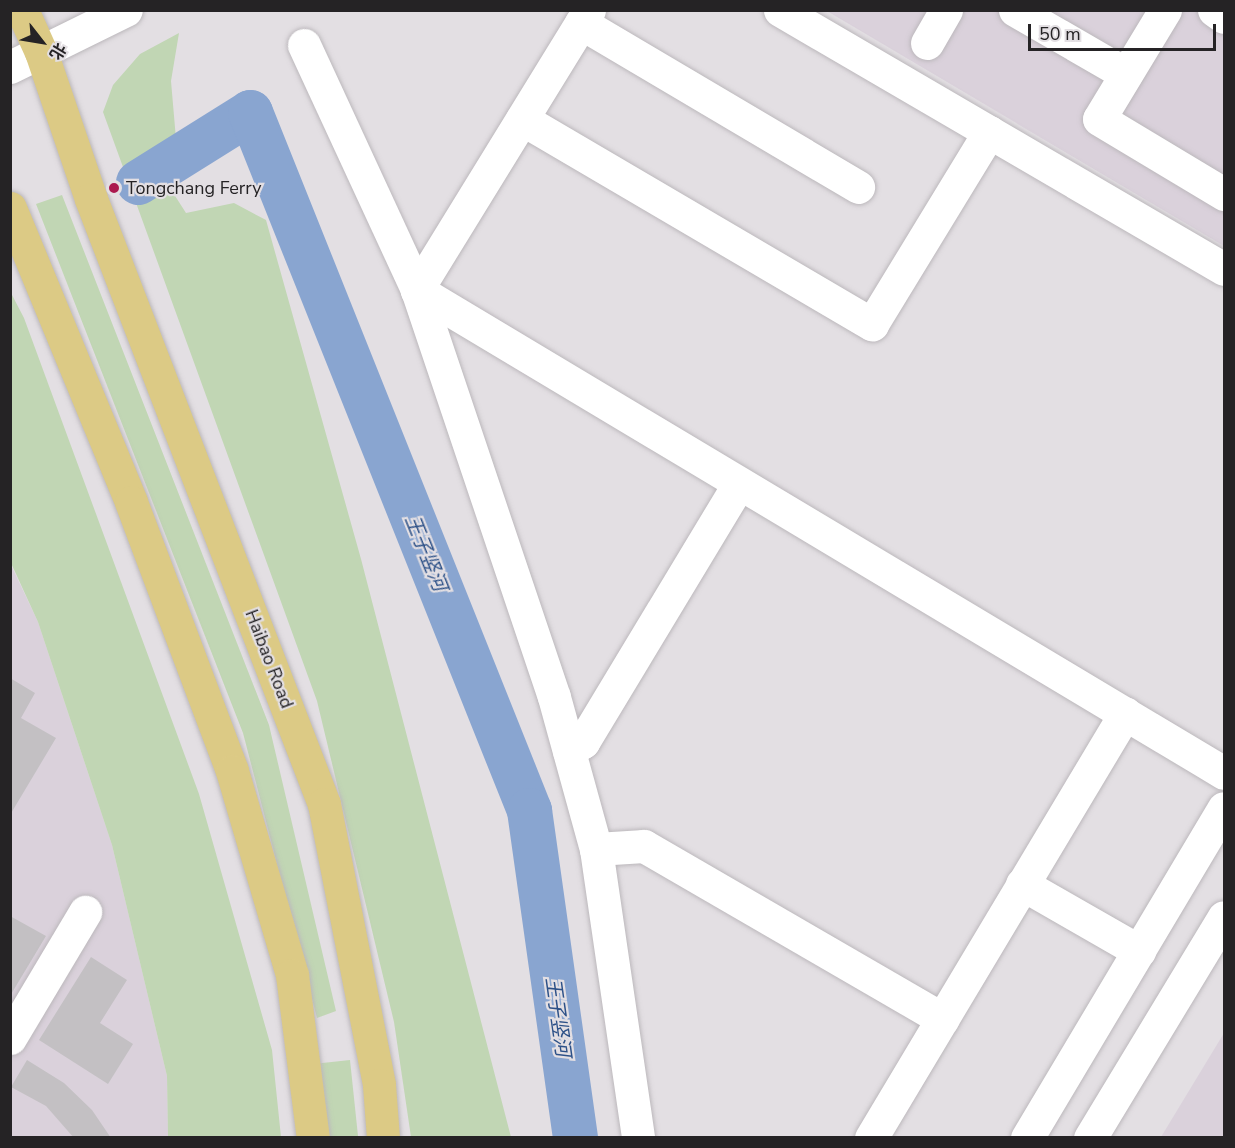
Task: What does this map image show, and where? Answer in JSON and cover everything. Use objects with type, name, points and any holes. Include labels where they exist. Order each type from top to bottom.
[{"type":"main road","name":"Haibao Road","points":[[22,10],[41,52],[91,199],[324,804],[379,1085],[383,1137]]},
{"type":"main road","points":[[13,213],[131,502],[232,771],[292,975],[314,1137]]},
{"type":"street","points":[[10,66],[126,10]]},
{"type":"street","points":[[780,10],[1224,269]]},
{"type":"street","points":[[927,43],[946,10]]},
{"type":"street","points":[[1015,10],[1126,74]]},
{"type":"street","points":[[1214,10],[1224,16]]},
{"type":"street","points":[[1161,12],[1099,119],[1224,194]]},
{"type":"street","points":[[417,290],[585,17],[858,187]]},
{"type":"street","points":[[304,45],[417,290],[554,697],[596,849],[638,1137]]},
{"type":"street","points":[[522,119],[872,324],[989,132]]},
{"type":"street","points":[[417,290],[1224,772]]},
{"type":"street","points":[[569,751],[583,742],[739,483]]},
{"type":"street","points":[[871,1137],[1125,713]]},
{"type":"street","points":[[1027,1137],[1224,808]]},
{"type":"street","points":[[596,849],[644,846],[942,1019]]},
{"type":"street","points":[[1022,884],[1139,951]]},
{"type":"street","points":[[10,1038],[85,912]]},
{"type":"street","points":[[1090,1137],[1224,917]]},
{"type":"shaded area","points":[[827,11],[1224,11],[1224,246]]},
{"type":"shaded area","points":[[10,563],[38,622],[112,845],[167,1076],[168,1137],[11,1137]]},
{"type":"shaded area","points":[[1224,1033],[1224,1137],[1161,1137]]},
{"type":"green space","points":[[179,33],[171,81],[176,139],[170,188],[186,213],[234,203],[266,220],[361,559],[511,1137],[411,1137],[394,1022],[317,701],[103,112],[113,85],[140,54]]},
{"type":"green space","points":[[62,195],[269,725],[336,1011],[317,1018],[243,733],[36,204]]},
{"type":"green space","points":[[11,293],[24,318],[199,794],[272,1050],[281,1137],[168,1137],[167,1076],[112,845],[38,622],[11,563]]},
{"type":"green space","points":[[350,1060],[358,1137],[328,1138],[320,1063]]},
{"type":"building","points":[[10,678],[35,693],[21,718],[56,738],[10,815]]},
{"type":"building","points":[[10,916],[46,936],[10,996]]},
{"type":"building","points":[[91,957],[127,980],[100,1023],[133,1044],[108,1084],[39,1040]]},
{"type":"building","points":[[27,1060],[64,1083],[92,1110],[111,1138],[74,1138],[46,1106],[11,1087]]},
{"type":"waterway","name":"王子竖河","points":[[138,182],[250,112],[529,810],[575,1138]]},
{"type":"place","name":"Tongchang Ferry","points":[[114,188]]}]
